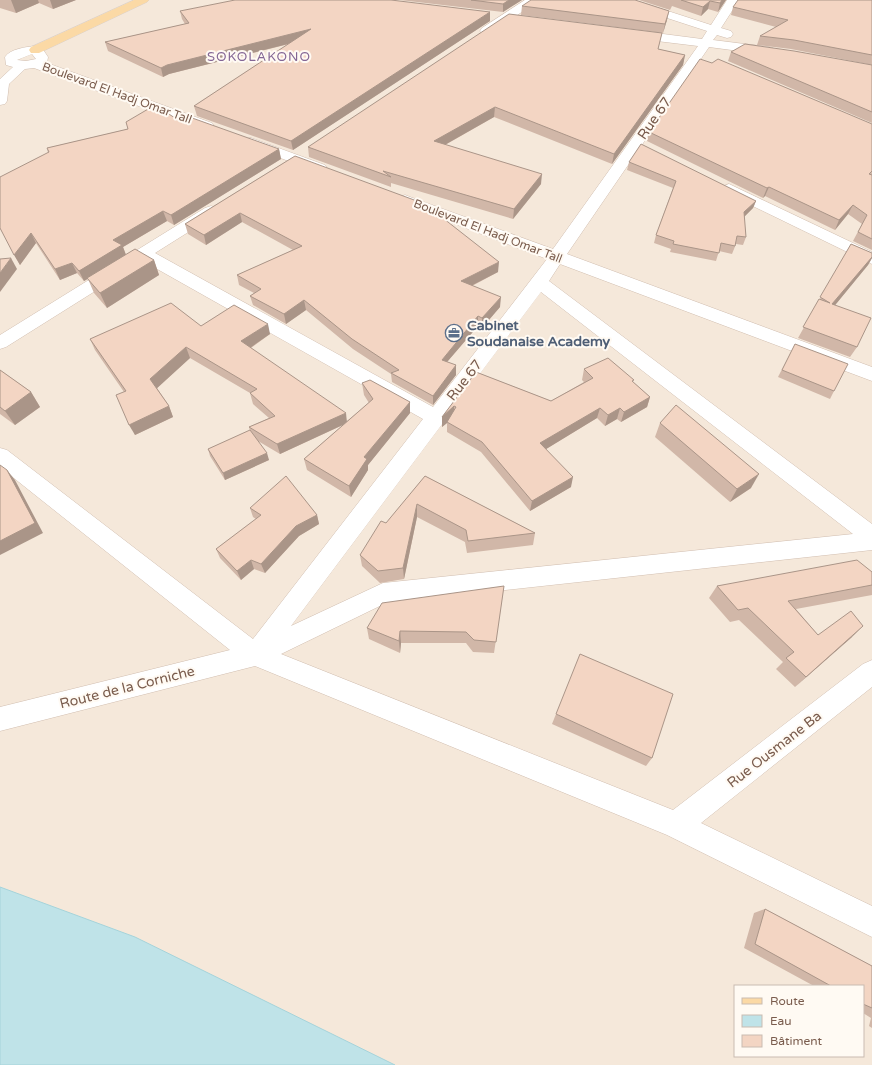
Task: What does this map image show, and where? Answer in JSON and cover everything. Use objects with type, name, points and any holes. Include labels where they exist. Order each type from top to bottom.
[{"type":"main road","points":[[18,58],[144,0]]},
{"type":"street","points":[[472,40],[533,0]]},
{"type":"street","points":[[622,0],[708,47]]},
{"type":"street","name":"Rue 67","points":[[255,655],[557,257],[643,147],[708,47],[732,0]]},
{"type":"street","points":[[490,16],[521,20]]},
{"type":"street","points":[[621,32],[660,37],[708,47],[784,53]]},
{"type":"street","points":[[0,101],[2,84],[18,58]]},
{"type":"street","name":"Boulevard El Hadj Omar Tall","points":[[18,58],[228,134],[288,162],[332,172]]},
{"type":"street","points":[[288,162],[308,149]]},
{"type":"street","points":[[715,182],[872,259]]},
{"type":"street","name":"Boulevard El Hadj Omar Tall","points":[[392,195],[872,374]]},
{"type":"street","points":[[0,343],[222,204]]},
{"type":"street","points":[[142,253],[435,417]]},
{"type":"street","points":[[539,282],[872,536]]},
{"type":"street","points":[[0,456],[255,655],[676,825],[872,922]]},
{"type":"street","name":"Route de la Corniche","points":[[0,719],[255,655],[383,593],[872,541]]},
{"type":"street","name":"Rue Ousmane Ba","points":[[676,825],[872,672]]},
{"type":"shaded area","points":[[0,0],[872,0],[872,1065],[393,1065],[0,892]]},
{"type":"water","points":[[0,887],[135,937],[395,1065],[0,1065]]},
{"type":"building","points":[[235,0],[391,0],[490,12],[291,141],[194,106],[311,29],[167,65],[161,68],[105,42],[189,23],[180,11]]},
{"type":"building","points":[[471,0],[509,0],[503,4]]},
{"type":"building","points":[[531,0],[635,0],[669,11],[665,24],[522,6]]},
{"type":"building","points":[[681,0],[722,0],[720,3],[710,1],[703,7]]},
{"type":"building","points":[[738,0],[872,0],[872,55],[794,40],[760,36],[788,20],[733,7]]},
{"type":"building","points":[[509,14],[662,33],[658,49],[685,55],[614,154],[495,107],[434,141],[542,174],[514,209],[383,171],[391,177],[308,147]]},
{"type":"building","points":[[745,44],[872,65],[872,112],[731,52]]},
{"type":"building","points":[[700,59],[712,63],[718,59],[872,124],[872,171],[869,174],[872,175],[872,239],[858,232],[867,215],[853,205],[839,220],[769,187],[767,188],[649,132]]},
{"type":"building","points":[[155,105],[175,118],[181,114],[279,149],[171,215],[163,211],[113,240],[122,245],[79,271],[72,263],[55,269],[31,233],[14,255],[0,228],[0,177],[49,152],[47,148],[128,129],[126,122]]},
{"type":"building","points":[[641,144],[756,201],[744,212],[746,237],[737,236],[735,246],[721,243],[719,253],[673,244],[674,241],[656,235],[676,181],[629,162]]},
{"type":"building","points":[[295,156],[425,204],[499,262],[461,281],[501,297],[482,318],[478,316],[442,360],[456,365],[433,396],[391,373],[399,370],[352,339],[304,300],[284,314],[250,296],[261,289],[237,275],[302,246],[240,213],[204,235],[185,224]]},
{"type":"building","points":[[851,244],[872,253],[872,257],[832,304],[871,318],[857,347],[803,327],[819,299],[830,303],[820,297]]},
{"type":"building","points":[[135,249],[154,260],[100,293],[87,278]]},
{"type":"building","points":[[11,258],[0,273],[0,259]]},
{"type":"building","points":[[171,303],[201,326],[234,305],[268,324],[241,341],[346,413],[277,444],[249,427],[275,416],[250,393],[257,389],[186,347],[150,379],[169,406],[129,425],[116,395],[126,391],[90,339]]},
{"type":"building","points":[[795,344],[848,364],[834,391],[782,370]]},
{"type":"building","points":[[608,358],[634,380],[632,381],[650,397],[624,412],[620,408],[608,415],[600,408],[540,443],[573,477],[532,501],[482,442],[447,422],[456,407],[454,406],[442,417],[476,372],[551,401],[593,378],[584,369]]},
{"type":"building","points":[[0,370],[31,392],[5,411],[0,407]]},
{"type":"building","points":[[370,380],[410,402],[364,457],[367,459],[349,486],[304,459],[373,399],[362,383]]},
{"type":"building","points":[[676,405],[759,474],[737,489],[660,423]]},
{"type":"building","points":[[250,430],[267,453],[223,473],[208,449]]},
{"type":"building","points":[[0,465],[7,470],[35,523],[0,541]]},
{"type":"building","points":[[286,476],[317,515],[296,526],[261,564],[251,560],[237,571],[216,549],[261,515],[250,508]]},
{"type":"building","points":[[425,476],[535,533],[468,541],[466,530],[417,504],[403,568],[378,571],[360,555],[381,521],[386,523]]},
{"type":"building","points":[[857,560],[872,572],[872,585],[788,601],[818,635],[851,611],[863,626],[806,677],[786,658],[794,652],[748,608],[738,610],[717,586]]},
{"type":"building","points":[[504,586],[496,642],[474,640],[466,632],[400,631],[399,641],[367,628],[382,603]]},
{"type":"building","points":[[580,654],[673,694],[652,758],[556,714]]},
{"type":"building","points":[[765,909],[872,966],[872,1008],[864,1004],[864,985],[829,985],[755,944]]},
{"type":"place","name":"Cabinet Soudanaise Academy","points":[[454,333]]},
{"type":"district","name":"SOKOLAKONO","points":[[259,56]]}]
